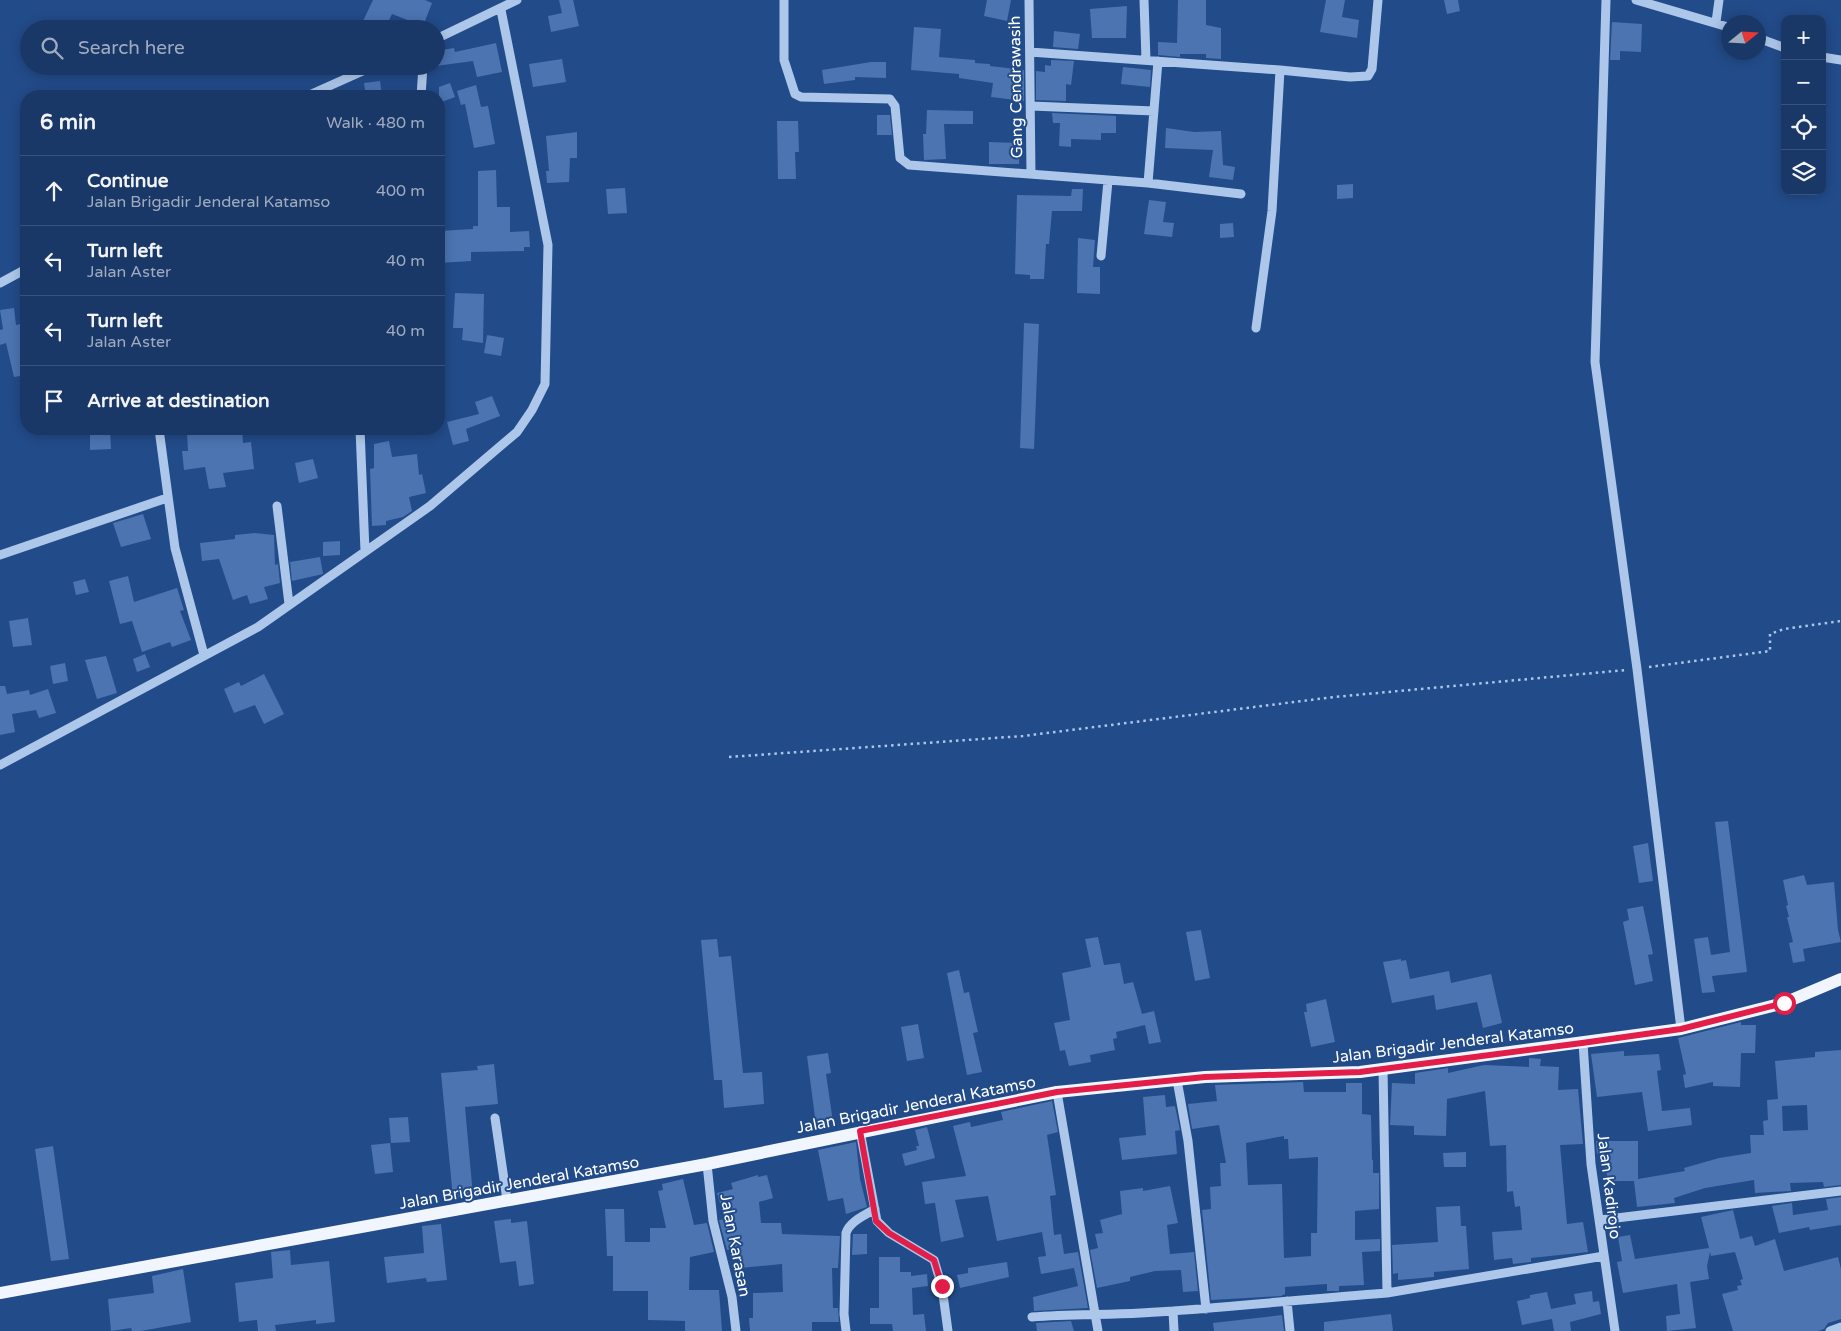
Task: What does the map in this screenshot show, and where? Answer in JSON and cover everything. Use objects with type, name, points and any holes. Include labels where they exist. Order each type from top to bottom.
[{"type":"main road","name":"Jalan Brigadir Jenderal Katamso","points":[[0,1293],[707,1164],[1057,1092],[1177,1080],[1383,1069],[1681,1029],[1784,1003],[1841,979]]},
{"type":"street","points":[[445,34],[501,10],[518,0]]},
{"type":"street","points":[[784,0],[784,60],[786,73],[797,95],[890,99],[895,106],[900,158],[909,165],[1148,183],[1240,194]]},
{"type":"street","name":"Gang Cendrawasih","points":[[1029,0],[1030,174]]},
{"type":"street","points":[[1144,0],[1146,60]]},
{"type":"street","points":[[1030,52],[1280,70],[1350,77],[1368,76],[1372,69],[1378,0]]},
{"type":"street","points":[[1606,0],[1595,362],[1637,669],[1681,1029]]},
{"type":"street","points":[[1636,0],[1721,24]]},
{"type":"street","points":[[1716,22],[1719,0]]},
{"type":"street","points":[[0,765],[258,626],[430,506],[517,432],[532,410],[545,384],[548,246],[501,10]]},
{"type":"street","points":[[1766,41],[1781,47]]},
{"type":"street","points":[[1826,58],[1841,60]]},
{"type":"street","points":[[1148,183],[1158,61]]},
{"type":"street","points":[[1256,328],[1272,211],[1280,70]]},
{"type":"street","points":[[320,90],[354,75]]},
{"type":"street","points":[[421,90],[422,75]]},
{"type":"street","points":[[1031,106],[1154,111]]},
{"type":"street","points":[[1101,256],[1108,181]]},
{"type":"street","points":[[0,283],[20,272]]},
{"type":"street","points":[[160,435],[174,548],[204,656]]},
{"type":"street","points":[[360,435],[365,551]]},
{"type":"street","points":[[0,555],[167,498]]},
{"type":"street","points":[[277,506],[289,604]]},
{"type":"street","name":"Jalan Kadirojo","points":[[1582,1043],[1591,1164],[1615,1331]]},
{"type":"street","points":[[1383,1069],[1387,1293]]},
{"type":"street","points":[[1177,1080],[1188,1141],[1206,1309]]},
{"type":"street","points":[[1057,1092],[1098,1331]]},
{"type":"street","points":[[495,1118],[507,1200]]},
{"type":"street","points":[[860,1131],[876,1221],[889,1233],[934,1260],[942,1286],[948,1331]]},
{"type":"street","name":"Jalan Karasan","points":[[707,1164],[713,1221],[732,1298],[736,1331]]},
{"type":"street","points":[[1600,1220],[1841,1191]]},
{"type":"street","points":[[846,1331],[844,1314],[846,1234],[848,1227],[875,1209]]},
{"type":"street","points":[[1032,1317],[1068,1314],[1096,1316],[1206,1309],[1387,1293],[1604,1256]]},
{"type":"street","points":[[1287,1301],[1290,1331]]},
{"type":"street","points":[[1173,1311],[1174,1331]]},
{"type":"street","points":[[1830,1331],[1841,1327]]},
{"type":"path","points":[[729,757],[1023,736],[1334,697],[1637,669],[1770,651],[1770,634],[1784,629],[1841,621]]},
{"type":"building","points":[[373,0],[425,0],[432,3],[425,20],[408,20],[392,14],[389,20],[363,20]]},
{"type":"building","points":[[559,0],[573,0],[579,26],[551,32],[548,16],[562,13]]},
{"type":"building","points":[[987,0],[1011,0],[1007,21],[984,16]]},
{"type":"building","points":[[1178,0],[1206,0],[1206,25],[1221,28],[1221,59],[1206,58],[1206,54],[1180,54],[1180,57],[1158,55],[1158,42],[1177,43]]},
{"type":"building","points":[[1326,0],[1345,0],[1342,17],[1359,20],[1357,38],[1320,32]]},
{"type":"building","points":[[1444,0],[1458,0],[1460,11],[1447,14]]},
{"type":"building","points":[[1127,6],[1126,38],[1092,38],[1090,9]]},
{"type":"building","points":[[1612,22],[1642,24],[1641,52],[1620,51],[1620,60],[1610,60]]},
{"type":"building","points":[[914,27],[941,29],[939,57],[975,60],[975,63],[1024,70],[1024,101],[991,97],[993,83],[959,78],[959,74],[911,70]]},
{"type":"building","points":[[1054,31],[1080,34],[1078,49],[1053,47]]},
{"type":"building","points":[[496,43],[502,72],[477,77],[473,61],[445,65],[445,50],[454,48],[455,52]]},
{"type":"building","points":[[562,59],[566,82],[533,87],[529,64]]},
{"type":"building","points":[[1051,60],[1074,61],[1071,85],[1066,84],[1066,101],[1036,100],[1036,71],[1045,72],[1045,65],[1051,66]]},
{"type":"building","points":[[871,62],[886,62],[886,78],[855,77],[855,80],[824,84],[822,70]]},
{"type":"building","points":[[1123,67],[1151,70],[1150,87],[1121,84]]},
{"type":"building","points":[[380,81],[381,90],[365,90],[364,83]]},
{"type":"building","points":[[450,83],[455,97],[445,101],[445,90],[439,90],[439,87]]},
{"type":"building","points":[[476,85],[481,107],[488,106],[495,144],[474,148],[465,104],[461,105],[457,91]]},
{"type":"building","points":[[927,110],[973,111],[973,124],[944,124],[946,159],[924,160],[923,134],[926,134]]},
{"type":"building","points":[[1052,113],[1116,116],[1116,133],[1101,133],[1101,140],[1071,139],[1071,147],[1059,146],[1060,123],[1053,123]]},
{"type":"building","points":[[877,115],[890,115],[892,135],[877,135]]},
{"type":"building","points":[[777,121],[798,121],[799,152],[795,152],[796,179],[778,179]]},
{"type":"building","points":[[1166,128],[1194,132],[1221,131],[1223,165],[1235,167],[1233,180],[1209,177],[1213,150],[1165,148]]},
{"type":"building","points":[[577,132],[577,158],[570,158],[569,182],[547,183],[546,171],[549,171],[546,136]]},
{"type":"building","points":[[989,142],[1020,143],[1019,164],[989,164]]},
{"type":"building","points":[[496,170],[497,207],[510,207],[510,232],[529,231],[530,247],[524,247],[524,251],[471,252],[471,261],[445,263],[445,231],[473,229],[473,226],[478,226],[478,171]]},
{"type":"building","points":[[1353,184],[1353,198],[1337,199],[1337,185]]},
{"type":"building","points":[[625,188],[627,213],[608,214],[606,189]]},
{"type":"building","points":[[1072,189],[1083,189],[1082,211],[1052,211],[1049,244],[1046,244],[1044,279],[1030,279],[1030,275],[1015,274],[1017,195],[1071,196]]},
{"type":"building","points":[[1149,200],[1166,202],[1163,222],[1174,223],[1172,237],[1144,234]]},
{"type":"building","points":[[1233,223],[1234,237],[1220,238],[1220,224]]},
{"type":"building","points":[[1078,238],[1095,240],[1093,267],[1100,267],[1100,294],[1077,293]]},
{"type":"building","points":[[455,293],[484,294],[483,343],[462,340],[463,328],[453,328]]},
{"type":"building","points":[[14,308],[16,325],[20,324],[20,376],[14,377],[6,343],[0,345],[0,330],[3,329],[0,310]]},
{"type":"building","points":[[1024,323],[1039,324],[1034,449],[1020,448]]},
{"type":"building","points":[[487,335],[504,338],[501,356],[484,353]]},
{"type":"building","points":[[492,396],[500,416],[466,429],[469,441],[453,445],[447,422],[479,414],[475,402]]},
{"type":"building","points":[[90,435],[110,435],[111,449],[90,450]]},
{"type":"building","points":[[187,435],[242,435],[243,443],[251,442],[254,469],[223,473],[226,487],[209,489],[205,467],[184,470],[182,451],[188,451]]},
{"type":"building","points":[[389,441],[392,457],[417,454],[419,475],[422,474],[426,493],[409,497],[412,511],[403,517],[386,521],[386,525],[372,526],[370,469],[374,468],[374,444]]},
{"type":"building","points":[[313,459],[318,478],[299,483],[295,463]]},
{"type":"building","points":[[143,514],[151,539],[121,547],[113,523]]},
{"type":"building","points":[[255,533],[274,535],[275,565],[278,564],[280,583],[264,587],[268,599],[250,604],[247,595],[233,600],[219,559],[202,561],[200,543],[235,539],[235,535]]},
{"type":"building","points":[[340,541],[340,555],[323,556],[323,542]]},
{"type":"building","points":[[320,557],[323,574],[292,581],[290,562]]},
{"type":"building","points":[[128,576],[134,602],[177,588],[184,610],[180,611],[191,640],[172,647],[170,642],[142,652],[132,621],[120,624],[109,581]]},
{"type":"building","points":[[85,579],[89,592],[76,595],[73,582]]},
{"type":"building","points":[[28,618],[32,645],[13,647],[9,621]]},
{"type":"building","points":[[145,654],[150,667],[137,672],[133,659]]},
{"type":"building","points":[[106,656],[117,693],[97,699],[85,660]]},
{"type":"building","points":[[65,663],[68,681],[53,684],[50,666]]},
{"type":"building","points":[[264,674],[284,714],[264,724],[255,705],[234,713],[224,689],[239,682],[241,686]]},
{"type":"building","points":[[0,686],[5,686],[7,694],[29,690],[30,695],[48,689],[56,713],[39,718],[36,710],[12,714],[15,732],[0,735]]},
{"type":"building","points":[[1728,821],[1747,972],[1712,976],[1715,992],[1702,993],[1694,939],[1708,937],[1711,955],[1730,952],[1715,822]]},
{"type":"building","points":[[1648,843],[1653,881],[1639,883],[1633,846]]},
{"type":"building","points":[[1804,875],[1807,885],[1834,882],[1838,930],[1841,942],[1803,949],[1805,961],[1793,963],[1789,943],[1793,942],[1787,917],[1789,917],[1786,906],[1788,905],[1783,880]]},
{"type":"building","points":[[1643,906],[1653,954],[1648,955],[1653,981],[1635,985],[1623,922],[1629,920],[1627,909]]},
{"type":"building","points":[[1201,930],[1210,978],[1195,981],[1186,932]]},
{"type":"building","points":[[1098,937],[1104,965],[1120,963],[1124,984],[1133,982],[1142,1014],[1154,1011],[1161,1042],[1149,1044],[1145,1025],[1116,1032],[1117,1038],[1113,1039],[1115,1050],[1090,1055],[1091,1062],[1069,1066],[1065,1050],[1060,1051],[1054,1023],[1070,1020],[1062,973],[1091,967],[1085,939]]},
{"type":"building","points":[[717,939],[719,957],[731,956],[743,1073],[762,1072],[764,1104],[724,1108],[722,1080],[714,1080],[701,940]]},
{"type":"building","points":[[1401,959],[1401,961],[1406,960],[1410,979],[1449,971],[1451,983],[1491,974],[1502,1023],[1483,1028],[1477,1002],[1436,1010],[1434,995],[1392,1003],[1383,962]]},
{"type":"building","points":[[959,970],[964,993],[969,992],[978,1032],[973,1033],[982,1072],[967,1075],[947,973]]},
{"type":"building","points":[[1326,999],[1335,1042],[1311,1047],[1304,1012],[1307,1012],[1306,1004]]},
{"type":"building","points":[[1741,1022],[1741,1025],[1756,1025],[1755,1053],[1741,1053],[1740,1087],[1713,1086],[1713,1082],[1685,1088],[1683,1075],[1686,1074],[1678,1038]]},
{"type":"building","points":[[918,1024],[924,1058],[907,1061],[901,1027]]},
{"type":"building","points":[[1841,1050],[1841,1185],[1824,1187],[1823,1182],[1790,1183],[1791,1191],[1755,1193],[1754,1180],[1705,1188],[1674,1198],[1675,1203],[1637,1207],[1634,1181],[1608,1181],[1603,1153],[1597,1154],[1596,1141],[1638,1141],[1638,1179],[1685,1171],[1684,1168],[1719,1158],[1751,1153],[1750,1135],[1764,1135],[1763,1121],[1768,1120],[1767,1100],[1778,1099],[1775,1061],[1815,1057],[1815,1052]],"holes":[[[1807,1105],[1808,1130],[1783,1131],[1782,1106]]]},
{"type":"building","points":[[1624,1051],[1624,1056],[1659,1054],[1661,1070],[1657,1071],[1662,1111],[1690,1108],[1692,1125],[1648,1131],[1642,1092],[1597,1097],[1591,1054]]},
{"type":"building","points":[[828,1053],[831,1073],[826,1074],[833,1122],[816,1125],[807,1056]]},
{"type":"building","points":[[1529,1058],[1541,1059],[1540,1066],[1559,1067],[1558,1090],[1578,1089],[1583,1144],[1560,1145],[1567,1224],[1583,1222],[1588,1252],[1531,1258],[1531,1262],[1513,1264],[1512,1258],[1494,1260],[1492,1232],[1522,1230],[1520,1206],[1515,1207],[1513,1191],[1507,1192],[1506,1145],[1490,1146],[1485,1091],[1447,1099],[1446,1136],[1414,1135],[1414,1126],[1390,1125],[1392,1083],[1415,1084],[1415,1073],[1448,1068],[1448,1073],[1484,1065],[1529,1067]]},
{"type":"building","points":[[494,1064],[498,1104],[465,1107],[473,1196],[453,1198],[441,1073],[478,1070],[477,1066]]},
{"type":"building","points":[[1303,1082],[1304,1092],[1346,1092],[1346,1083],[1362,1083],[1362,1114],[1371,1115],[1373,1173],[1379,1173],[1379,1209],[1355,1211],[1355,1240],[1380,1239],[1380,1251],[1362,1252],[1364,1285],[1339,1286],[1339,1291],[1327,1291],[1327,1284],[1285,1287],[1285,1294],[1281,1296],[1211,1300],[1202,1210],[1211,1209],[1210,1187],[1221,1186],[1220,1163],[1226,1163],[1219,1125],[1192,1129],[1188,1104],[1217,1101],[1215,1085]],"holes":[[[1284,1136],[1284,1139],[1288,1139],[1289,1159],[1318,1157],[1317,1233],[1311,1233],[1311,1256],[1284,1258],[1282,1184],[1248,1185],[1246,1143]]]},
{"type":"building","points":[[1165,1095],[1166,1107],[1175,1106],[1180,1130],[1175,1131],[1177,1154],[1122,1160],[1119,1138],[1146,1135],[1143,1097]]},
{"type":"building","points":[[1052,1101],[1058,1132],[1047,1135],[1056,1195],[1050,1196],[1054,1235],[1061,1234],[1064,1254],[1078,1252],[1088,1308],[1034,1311],[1033,1297],[1078,1286],[1074,1268],[1041,1274],[1038,1257],[1046,1256],[1042,1232],[997,1241],[988,1196],[955,1200],[964,1237],[941,1242],[935,1203],[925,1204],[922,1182],[966,1176],[953,1126],[970,1122],[971,1127],[1003,1120],[1001,1112]]},
{"type":"building","points":[[408,1117],[410,1142],[391,1143],[389,1118]]},
{"type":"building","points":[[927,1127],[935,1158],[905,1166],[902,1154],[917,1150],[916,1146],[919,1146],[915,1130]]},
{"type":"building","points":[[856,1142],[860,1179],[867,1207],[846,1214],[843,1198],[828,1201],[818,1150]]},
{"type":"building","points":[[390,1143],[393,1172],[375,1174],[371,1145]]},
{"type":"building","points":[[53,1146],[69,1259],[51,1261],[35,1149]]},
{"type":"building","points":[[1466,1152],[1466,1167],[1444,1167],[1443,1153]]},
{"type":"building","points":[[758,1175],[758,1177],[767,1175],[773,1198],[759,1202],[761,1223],[781,1223],[782,1234],[840,1236],[838,1268],[832,1268],[833,1308],[838,1308],[839,1322],[812,1322],[812,1331],[750,1331],[749,1318],[753,1318],[753,1293],[783,1292],[782,1264],[740,1268],[738,1248],[727,1250],[719,1220],[725,1219],[717,1193],[733,1189],[731,1183]]},
{"type":"building","points":[[683,1179],[694,1225],[707,1223],[714,1252],[690,1257],[689,1290],[719,1290],[722,1331],[685,1331],[685,1321],[648,1320],[648,1291],[613,1291],[613,1256],[607,1256],[605,1209],[624,1209],[625,1242],[650,1242],[650,1228],[666,1228],[658,1191],[663,1190],[662,1184]]},
{"type":"building","points":[[1170,1186],[1178,1223],[1167,1225],[1170,1254],[1194,1252],[1198,1291],[1183,1292],[1181,1270],[1155,1271],[1130,1277],[1130,1281],[1097,1288],[1090,1250],[1098,1248],[1095,1234],[1103,1233],[1100,1220],[1122,1214],[1120,1191],[1143,1188],[1143,1191]]},
{"type":"building","points":[[1841,1197],[1841,1225],[1810,1230],[1809,1227],[1779,1233],[1772,1206],[1792,1203],[1793,1215],[1828,1210],[1826,1199]]},
{"type":"building","points":[[1460,1206],[1461,1226],[1466,1226],[1469,1269],[1434,1272],[1434,1277],[1398,1280],[1398,1273],[1393,1274],[1392,1245],[1438,1242],[1436,1207]]},
{"type":"building","points":[[1733,1210],[1740,1239],[1752,1236],[1755,1246],[1775,1239],[1784,1271],[1838,1257],[1841,1269],[1841,1319],[1828,1323],[1824,1329],[1818,1331],[1733,1331],[1722,1294],[1738,1290],[1737,1286],[1742,1285],[1740,1280],[1743,1279],[1735,1252],[1711,1256],[1710,1252],[1707,1266],[1709,1279],[1690,1282],[1696,1328],[1667,1331],[1666,1316],[1680,1314],[1677,1284],[1623,1293],[1617,1262],[1622,1261],[1618,1237],[1630,1235],[1635,1259],[1709,1248],[1701,1217]]},
{"type":"building","points":[[511,1219],[511,1223],[527,1221],[534,1284],[519,1286],[516,1261],[500,1263],[494,1221]]},
{"type":"building","points":[[441,1224],[447,1280],[427,1282],[426,1278],[387,1283],[384,1257],[424,1253],[422,1226]]},
{"type":"building","points":[[853,1234],[867,1234],[867,1254],[852,1255]]},
{"type":"building","points":[[290,1250],[291,1265],[329,1261],[335,1322],[316,1324],[316,1320],[275,1325],[276,1331],[258,1331],[257,1320],[239,1322],[235,1283],[273,1278],[271,1252]]},
{"type":"building","points":[[879,1257],[900,1257],[900,1272],[911,1272],[911,1276],[927,1274],[928,1286],[912,1288],[913,1315],[924,1314],[926,1331],[893,1331],[892,1324],[870,1324],[870,1308],[879,1308]]},
{"type":"building","points":[[1007,1262],[1009,1277],[960,1288],[957,1275],[968,1273],[968,1268]]},
{"type":"building","points":[[183,1269],[191,1322],[141,1331],[132,1331],[131,1328],[111,1331],[108,1299],[154,1293],[152,1276]]},
{"type":"building","points":[[1592,1291],[1593,1302],[1599,1301],[1601,1314],[1570,1322],[1571,1331],[1554,1331],[1552,1319],[1522,1325],[1517,1301],[1530,1298],[1530,1295],[1547,1292],[1551,1309],[1576,1304],[1574,1294]]},
{"type":"building","points":[[1391,1314],[1393,1331],[1324,1331],[1324,1322]]},
{"type":"building","points":[[1282,1315],[1284,1331],[1214,1331],[1213,1323]]},
{"type":"building","points":[[1071,1321],[1074,1331],[1037,1331],[1036,1323]]},
{"type":"route","points":[[942,1286],[934,1260],[889,1233],[876,1221],[860,1131],[1057,1092],[1205,1077],[1360,1072],[1582,1043],[1681,1029],[1784,1003]]}]
